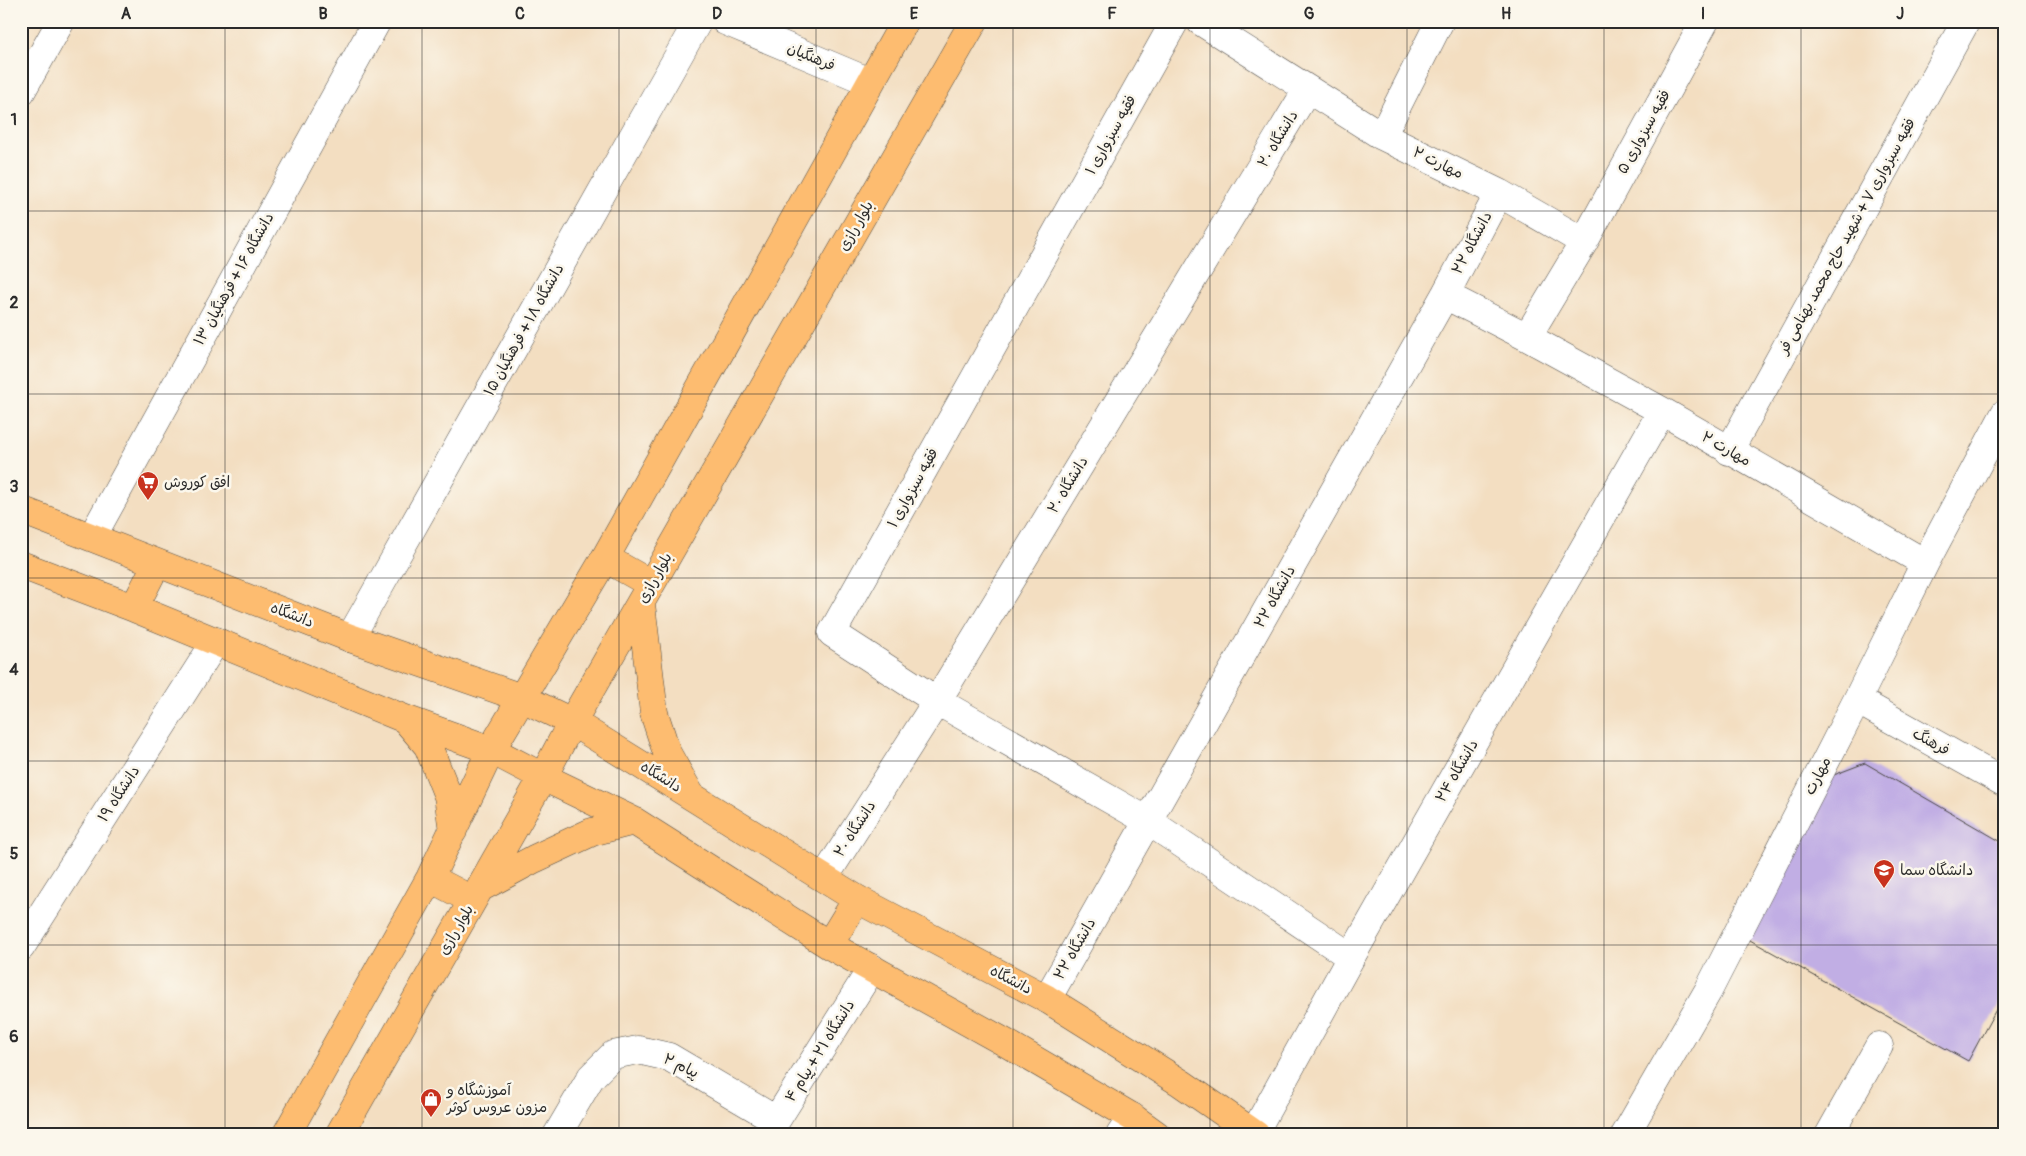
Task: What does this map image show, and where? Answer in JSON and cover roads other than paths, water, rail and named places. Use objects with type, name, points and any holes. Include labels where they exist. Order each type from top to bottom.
[{"type":"main road","points":[[286,1135],[430,878],[491,750],[605,558],[905,21]]},
{"type":"main road","name":"بلوار رازی","points":[[339,1135],[543,778],[572,722],[974,21]]},
{"type":"main road","name":"دانشگاه","points":[[21,510],[350,638],[522,698],[572,722],[857,899],[1047,999],[1181,1083],[1255,1134]]},
{"type":"main road","points":[[605,558],[646,594],[654,713],[667,754],[691,796]]},
{"type":"main road","points":[[134,608],[157,563]]},
{"type":"main road","points":[[21,565],[134,608],[405,719],[491,750],[543,778],[634,821],[829,945],[872,968],[1126,1126],[1157,1135]]},
{"type":"main road","points":[[405,719],[428,746],[448,796],[453,830]]},
{"type":"main road","points":[[430,878],[476,894],[534,860],[592,832],[634,821]]},
{"type":"main road","points":[[829,945],[857,899]]},
{"type":"street","points":[[21,92],[61,21]]},
{"type":"street","name":"دانشگاه ۱۶ + فرهنگیان ۱۳","points":[[92,537],[377,21]]},
{"type":"street","name":"دانشگاه ۱۸ + فرهنگیان ۱۵","points":[[350,638],[698,21]]},
{"type":"street","name":"فرهنگیان","points":[[725,21],[870,82]]},
{"type":"street","name":"فقیه سبزواری ۱","points":[[1175,21],[832,633],[937,701],[1148,821],[1351,957]]},
{"type":"street","name":"مهارت ۲","points":[[1200,21],[1382,136],[1499,193],[1584,242]]},
{"type":"street","points":[[1382,136],[1440,21]]},
{"type":"street","name":"فقیه سبزواری ۵","points":[[1584,242],[1705,21]]},
{"type":"street","name":"فقیه سبزواری ۷ + شهید حاج محمد بهنامی فر","points":[[1729,451],[1966,21]]},
{"type":"street","name":"دانشگاه ۲۰","points":[[824,878],[937,701],[1308,90]]},
{"type":"street","name":"دانشگاه ۲۲","points":[[1047,999],[1445,295],[1499,193]]},
{"type":"street","points":[[1527,337],[1584,242]]},
{"type":"street","name":"مهارت ۲","points":[[1445,295],[1527,337],[1662,411],[1925,563]]},
{"type":"street","name":"دانشگاه ۲۴","points":[[1255,1134],[1351,957],[1662,411]]},
{"type":"street","name":"مهارت","points":[[1625,1135],[1708,991],[1925,563],[2005,413]]},
{"type":"street","name":"دانشگاه ۱۹","points":[[21,948],[216,641]]},
{"type":"street","name":"فرهنگ","points":[[1857,700],[2005,783]]},
{"type":"street","name":"دانشگاه ۲۱ + پیام ۴","points":[[772,1128],[872,968]]},
{"type":"street","points":[[1829,1135],[1879,1046]]},
{"type":"street","name":"پیام ۲","points":[[558,1135],[590,1077],[613,1055],[638,1050],[669,1056],[772,1128]]},
{"type":"place","name":"افق کوروش","points":[[148,501]]},
{"type":"place","name":"دانشگاه سما","points":[[1884,889]]},
{"type":"place","name":"آموزشگاه و مزون عروس کوثر","points":[[431,1118]]}]
